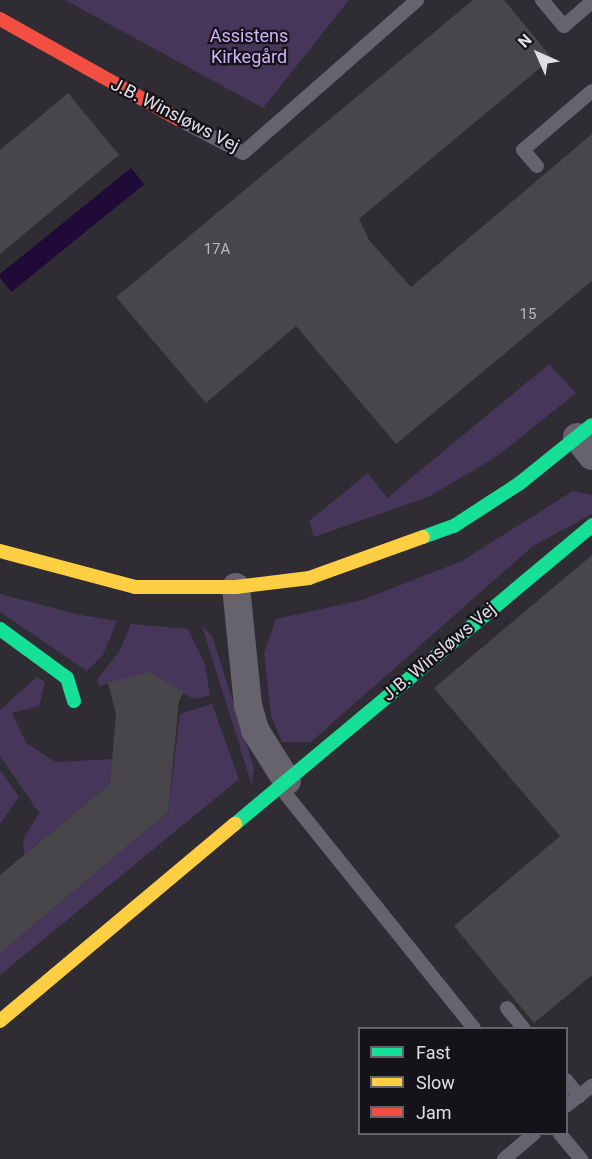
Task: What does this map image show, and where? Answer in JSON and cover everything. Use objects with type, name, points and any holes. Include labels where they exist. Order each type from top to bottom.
[{"type":"street","name":"J.B. Winsløws Vej","points":[[0,19],[180,120]]},
{"type":"street","points":[[0,550],[135,587],[236,587],[309,578],[454,526],[587,439]]},
{"type":"street","name":"J.B. Winsløws Vej","points":[[0,1021],[592,525]]},
{"type":"street","points":[[236,587],[248,705],[259,737],[283,784]]},
{"type":"street","points":[[0,629],[68,678],[74,701]]},
{"type":"lane","name":"J.B. Winsløws Vej","points":[[180,120],[243,153],[417,0]]},
{"type":"lane","points":[[542,0],[564,26],[592,2]]},
{"type":"lane","points":[[0,42],[16,28]]},
{"type":"lane","points":[[537,166],[523,150],[592,91]]},
{"type":"lane","points":[[283,784],[472,1027]]},
{"type":"lane","points":[[507,1008],[521,1027]]},
{"type":"lane","points":[[568,1081],[579,1096]]},
{"type":"lane","points":[[568,1105],[592,1086]]},
{"type":"lane","points":[[504,1159],[533,1135]]},
{"type":"lane","points":[[561,1135],[580,1159]]},
{"type":"green space","name":"Assistens Kirkegård","points":[[65,0],[349,0],[263,108]]},
{"type":"green space","points":[[549,364],[576,393],[496,457],[428,497],[314,537],[309,521],[368,473],[387,498]]},
{"type":"green space","points":[[573,491],[592,495],[592,514],[533,546],[311,742],[282,742],[271,716],[264,653],[276,619],[362,600],[462,561]]},
{"type":"green space","points":[[0,594],[81,615],[117,621],[103,655],[87,671],[0,612]]},
{"type":"green space","points":[[131,624],[188,629],[205,664],[210,695],[194,699],[147,673],[99,686],[97,679],[119,652]]},
{"type":"green space","points":[[202,626],[212,636],[254,768],[252,786]]},
{"type":"green space","points":[[37,677],[45,682],[39,706],[12,713],[26,743],[56,762],[112,759],[110,784],[24,855],[23,840],[39,813],[0,756],[0,710]]},
{"type":"green space","points":[[212,704],[239,779],[0,975],[0,953],[168,812],[180,714]]},
{"type":"green space","points":[[0,770],[19,797],[0,824]]},
{"type":"shaded area","points":[[131,168],[144,184],[11,292],[0,278],[0,274]]},
{"type":"building","points":[[473,0],[504,0],[552,58],[359,219],[369,240],[411,287],[592,134],[592,281],[396,444],[296,326],[206,403],[116,297]]},
{"type":"building","points":[[68,93],[119,155],[0,254],[0,150]]},
{"type":"building","points":[[592,555],[592,975],[534,1023],[454,926],[560,836],[434,688]]},
{"type":"building","points":[[149,672],[184,692],[179,701],[168,812],[0,953],[0,875],[110,784],[116,714],[108,683]]},
{"type":"traffic: fast","points":[[423,537],[454,526],[520,483],[592,425]]},
{"type":"traffic: fast","points":[[235,824],[592,525]]},
{"type":"traffic: fast","points":[[0,629],[67,678],[74,701]]},
{"type":"traffic: slow","points":[[0,551],[135,587],[236,587],[309,578],[423,537]]},
{"type":"traffic: slow","points":[[0,1021],[235,824]]},
{"type":"traffic: jam","points":[[0,19],[180,120]]}]
